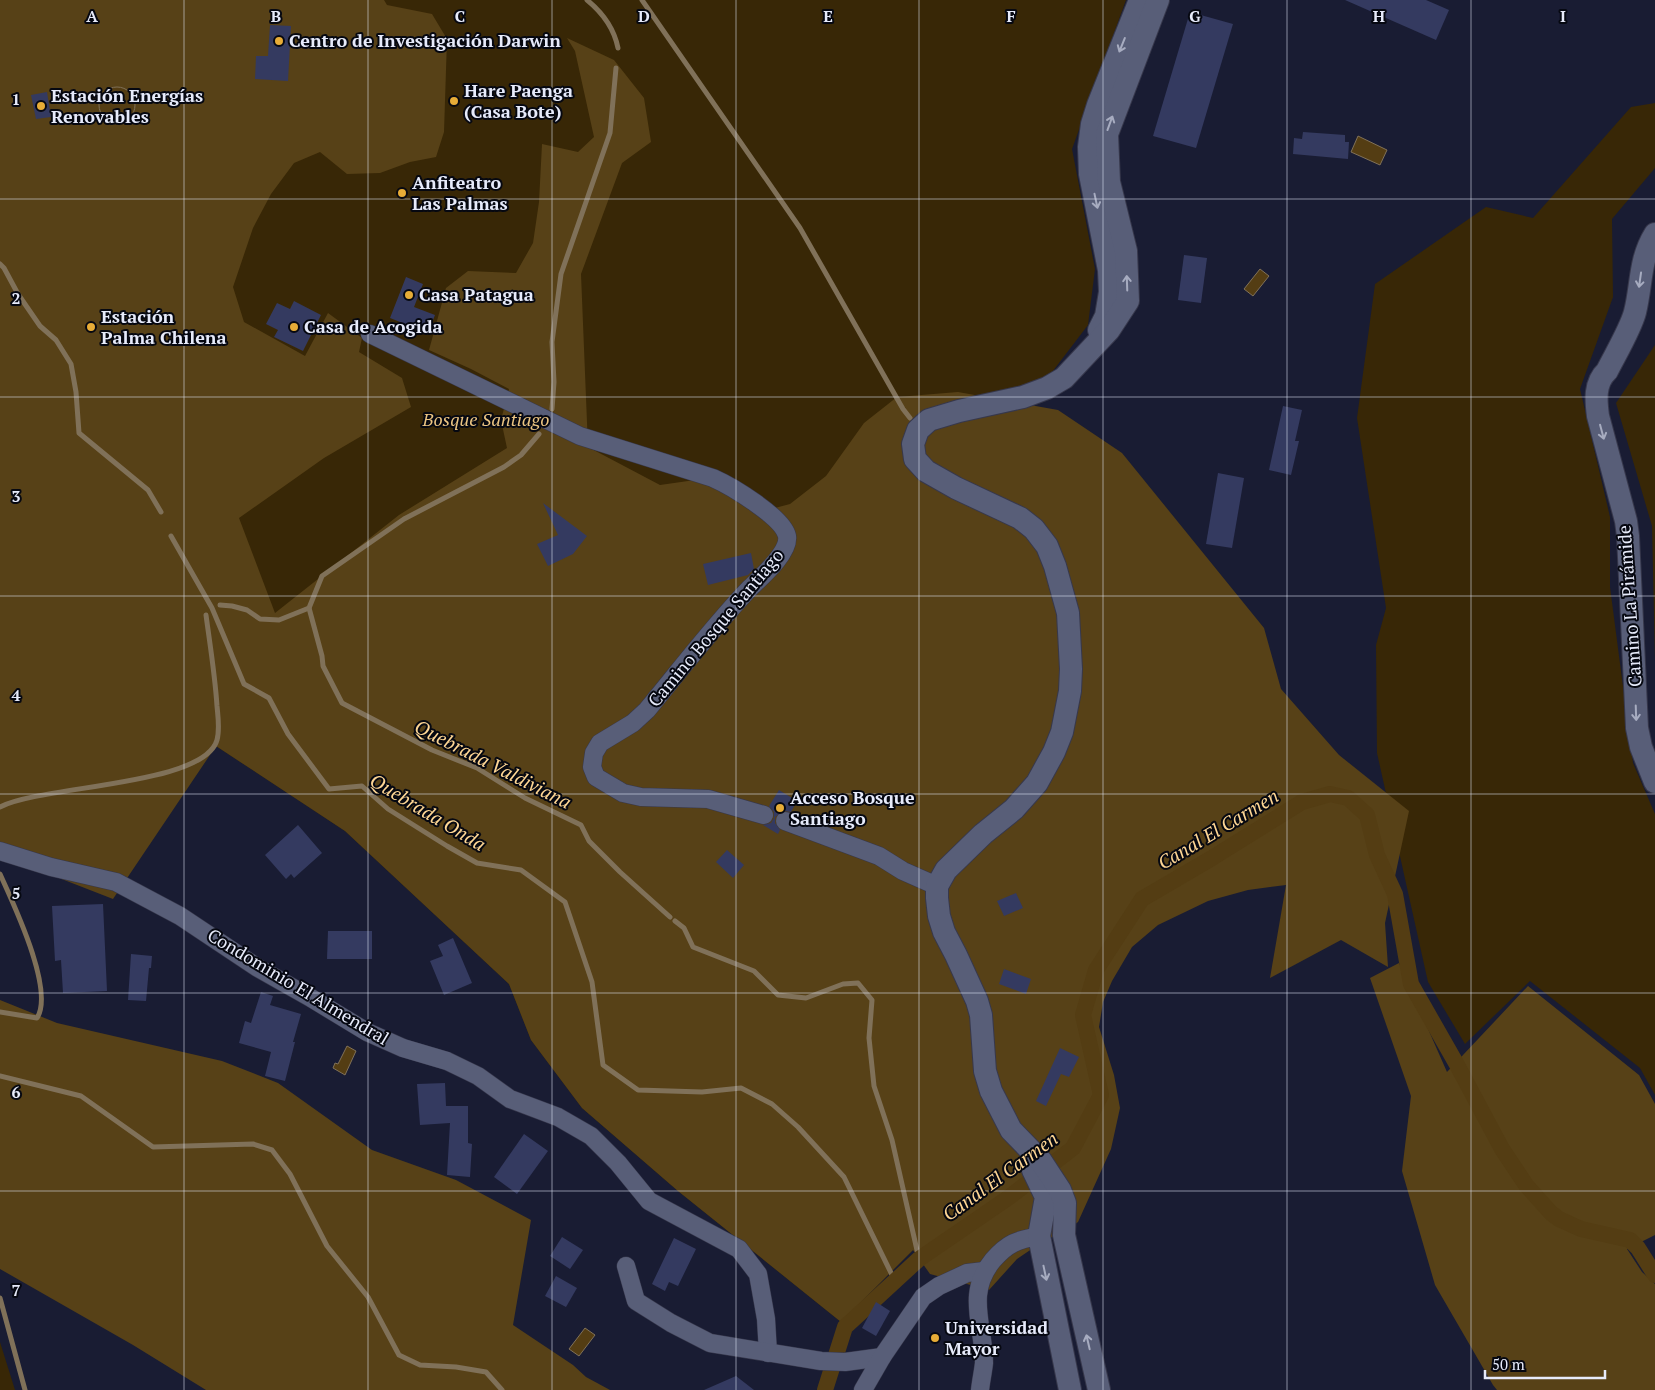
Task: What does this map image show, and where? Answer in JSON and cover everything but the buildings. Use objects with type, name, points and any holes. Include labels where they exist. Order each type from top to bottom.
[{"type":"street","points":[[1088,353],[1106,316],[1110,292],[1109,270],[1090,174],[1089,147],[1092,124],[1140,0]]},
{"type":"street","points":[[1098,1390],[1064,1235],[1065,1203],[1053,1194],[1023,1143],[1011,1130],[991,1091],[985,1071],[981,1015],[977,1001],[944,932],[939,916],[937,886],[946,870],[959,857],[983,834],[1014,810],[1046,768],[1062,732],[1067,712],[1071,669],[1068,613],[1056,566],[1047,546],[1034,529],[1020,518],[956,488],[926,471],[915,459],[913,444],[918,430],[929,420],[959,411],[1023,397],[1047,388],[1064,378],[1109,330],[1128,301],[1126,251],[1109,182],[1107,134],[1158,0]]},
{"type":"street","name":"Camino La Pirámide","points":[[1655,234],[1648,245],[1643,261],[1635,314],[1607,372],[1600,380],[1596,399],[1598,416],[1626,521],[1637,728],[1641,747],[1655,782]]},
{"type":"street","name":"Camino Bosque Santiago","points":[[370,334],[580,436],[727,484],[768,513],[784,528],[787,538],[785,548],[774,563],[721,619],[647,710],[633,723],[600,743],[594,753],[592,767],[596,777],[603,783],[623,793],[641,797],[708,799],[764,815]]},
{"type":"street","points":[[785,821],[879,856],[903,871],[937,886]]},
{"type":"street","name":"Condominio El Almendral","points":[[0,850],[51,867],[116,882],[180,916],[258,968],[367,1032],[403,1048],[447,1061],[478,1076],[510,1099],[558,1117],[591,1136],[618,1163],[649,1201],[739,1249],[758,1274],[766,1319],[768,1353]]},
{"type":"street","points":[[1053,1194],[1039,1236],[1042,1259],[1070,1390]]},
{"type":"street","points":[[980,1390],[984,1364],[977,1299],[978,1286],[984,1271],[1000,1251],[1017,1240],[1039,1236]]},
{"type":"street","points":[[626,1266],[636,1301],[670,1323],[710,1343],[821,1361],[845,1362],[882,1357]]},
{"type":"street","points":[[863,1390],[882,1357],[923,1298],[939,1286],[967,1273],[984,1271]]},
{"type":"green space","name":"Bosque Santiago","points":[[0,0],[1126,0],[1072,149],[1095,269],[1088,325],[1046,380],[960,403],[913,1250],[841,1322],[678,1191],[582,1108],[531,1040],[509,984],[345,831],[216,746]]},
{"type":"green space","points":[[1655,103],[1655,168],[1612,219],[1613,297],[1580,389],[1610,517],[1610,587],[1633,763],[1655,814],[1655,1095],[1640,1068],[1530,981],[1465,1044],[1428,982],[1377,753],[1376,645],[1386,608],[1357,418],[1375,284],[1486,207],[1533,218],[1631,107]]},
{"type":"green space","points":[[1655,345],[1655,661],[1652,526],[1616,403]]},
{"type":"green space","points":[[0,1342],[15,1390],[0,1390]]},
{"type":"shaded area","name":"Bosque Santiago","points":[[0,0],[384,0],[387,5],[432,14],[447,39],[444,132],[436,157],[410,162],[380,173],[347,174],[320,152],[294,163],[271,194],[253,228],[233,287],[244,322],[305,356],[328,313],[362,338],[359,352],[402,378],[411,407],[324,458],[239,518],[275,613],[399,515],[507,448],[501,420],[509,389],[429,350],[446,288],[468,271],[516,273],[533,243],[539,202],[542,144],[578,152],[594,137],[575,51],[567,38],[614,60],[644,98],[651,142],[622,163],[581,274],[588,447],[660,485],[695,480],[732,496],[756,513],[790,504],[826,476],[864,423],[897,397],[958,392],[1058,410],[1122,453],[1264,628],[1281,689],[1339,755],[1409,811],[1385,923],[1388,967],[1341,940],[1270,978],[1286,885],[1248,890],[1208,901],[1158,925],[1132,947],[1112,981],[1103,1002],[1099,1027],[1114,1075],[1120,1108],[1111,1149],[1078,1222],[1067,1230],[1042,1242],[1017,1259],[989,1290],[930,1274],[913,1250],[841,1322],[678,1191],[582,1108],[531,1040],[509,984],[345,831],[216,746],[113,899],[0,855]]},
{"type":"shaded area","points":[[117,87],[124,88],[130,92],[134,98],[134,112],[130,118],[124,122],[117,123],[110,122],[104,118],[100,112],[99,105],[100,98],[104,92],[110,88]]},
{"type":"shaded area","points":[[1358,136],[1387,150],[1380,165],[1351,152]]},
{"type":"shaded area","points":[[1260,269],[1269,276],[1253,296],[1244,289]]},
{"type":"shaded area","points":[[1399,963],[1447,1072],[1528,986],[1639,1075],[1655,1104],[1655,1235],[1627,1249],[1642,1272],[1655,1284],[1655,1390],[1497,1390],[1493,1385],[1435,1285],[1402,1171],[1411,1096],[1370,978]]},
{"type":"shaded area","points":[[0,1000],[57,1023],[222,1061],[278,1083],[372,1150],[456,1180],[531,1220],[513,1325],[573,1365],[586,1377],[610,1390],[206,1390],[133,1345],[0,1269]]},
{"type":"shaded area","points":[[347,1046],[356,1051],[345,1075],[333,1068],[335,1063],[338,1064]]},
{"type":"shaded area","points":[[585,1328],[595,1335],[579,1356],[569,1349]]},
{"type":"waterway","points":[[587,0],[607,21],[614,34],[618,48]]},
{"type":"waterway","points":[[642,0],[800,228],[903,409],[910,418]]},
{"type":"waterway","points":[[552,409],[554,382],[552,342],[561,274],[610,133],[616,68]]},
{"type":"waterway","name":"Quebrada Onda","points":[[0,264],[40,326],[56,340],[71,364],[76,392],[79,433],[148,490],[161,512]]},
{"type":"waterway","name":"Quebrada Valdiviana","points":[[539,434],[521,455],[504,467],[404,519],[322,576],[309,608],[323,666],[342,703],[432,750],[477,768],[525,798],[581,825],[589,841],[670,917]]},
{"type":"waterway","name":"Quebrada Onda","points":[[171,536],[212,608],[244,684],[269,698],[288,734],[329,789],[362,786],[388,809],[447,846],[477,863],[521,870],[565,902],[592,982],[603,1065],[638,1090],[702,1092],[741,1088],[772,1104],[798,1127],[844,1177],[895,1281]]},
{"type":"waterway","points":[[220,605],[247,610],[260,619],[279,620],[309,608]]},
{"type":"waterway","points":[[0,807],[50,794],[154,776],[184,767],[206,755],[217,740],[219,727],[206,615]]},
{"type":"waterway","name":"Canal El Carmen","points":[[825,1390],[845,1327],[919,1259],[1008,1198],[1073,1148],[1101,1095],[1083,1015],[1096,970],[1142,899],[1302,802],[1330,794],[1348,798],[1367,815],[1377,855],[1395,894],[1411,984],[1502,1149],[1526,1185],[1551,1213],[1559,1219],[1581,1229],[1630,1240],[1638,1248],[1655,1275]]},
{"type":"waterway","points":[[0,874],[30,946],[41,988],[41,1005],[37,1018],[0,1012]]},
{"type":"waterway","name":"Quebrada Valdiviana","points":[[675,921],[684,928],[693,947],[754,971],[778,995],[806,998],[843,984],[858,983],[872,1000],[869,1038],[874,1086],[892,1140],[919,1259]]},
{"type":"waterway","points":[[0,1076],[81,1096],[153,1147],[253,1144],[272,1150],[290,1174],[327,1246],[368,1297],[399,1355],[420,1365],[456,1367],[486,1372],[502,1390]]},
{"type":"waterway","points":[[0,1298],[25,1390]]},
{"type":"place","name":"Centro de Investigación Darwin","points":[[279,41]]},
{"type":"place","name":"Hare Paenga (Casa Bote)","points":[[454,101]]},
{"type":"place","name":"Estación Energías Renovables","points":[[41,106]]},
{"type":"place","name":"Anfiteatro Las Palmas","points":[[402,193]]},
{"type":"place","name":"Casa Patagua","points":[[409,295]]},
{"type":"place","name":"Estación Palma Chilena","points":[[91,327]]},
{"type":"place","name":"Casa de Acogida","points":[[294,327]]},
{"type":"place","name":"Acceso Bosque Santiago","points":[[780,808]]},
{"type":"place","name":"Universidad Mayor","points":[[935,1338]]}]
